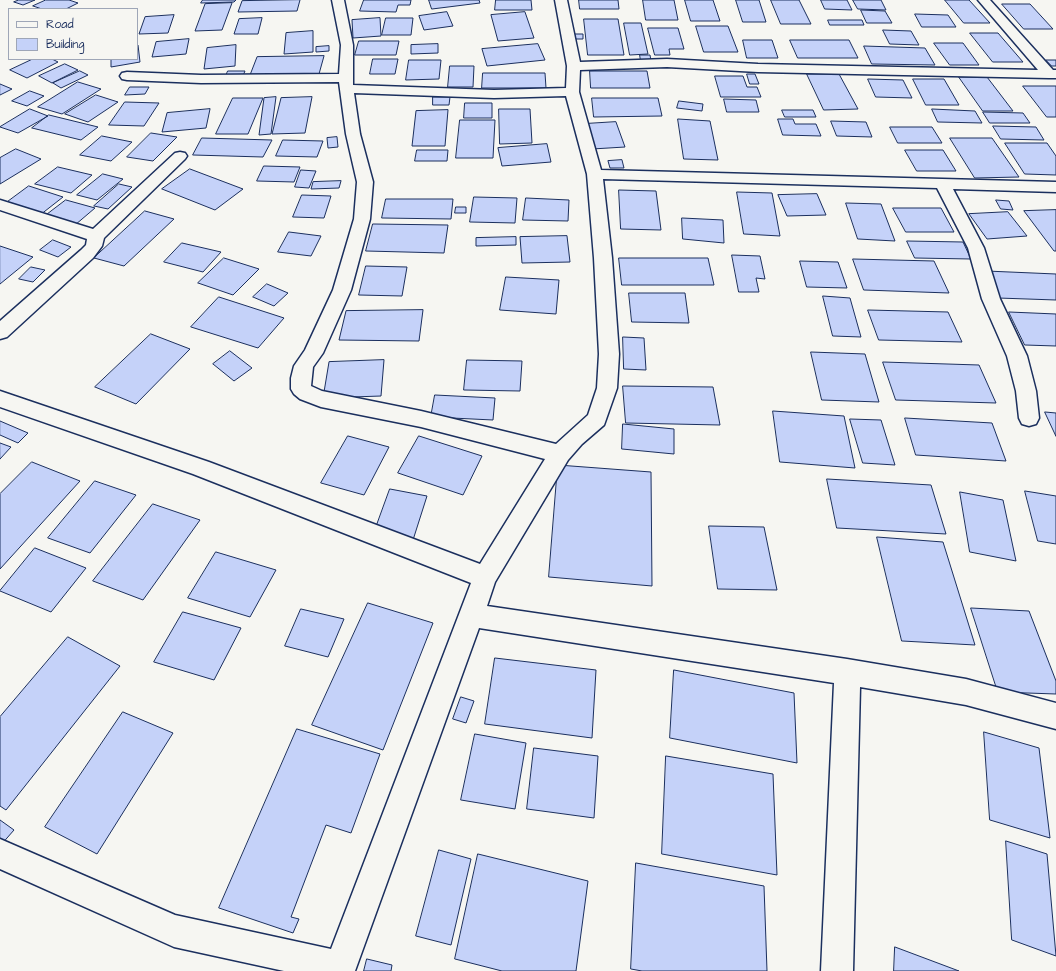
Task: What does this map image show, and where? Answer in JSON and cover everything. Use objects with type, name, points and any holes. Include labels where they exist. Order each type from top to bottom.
[{"type":"street","points":[[342,0],[347,45],[346,84],[353,134],[365,182],[362,219],[342,290],[313,353],[304,366],[301,378],[301,389],[307,394],[321,399],[421,419],[560,454]]},
{"type":"street","points":[[0,854],[174,931],[339,969],[485,577],[560,454],[575,438],[597,419],[608,388],[609,354],[603,258],[595,174],[572,92],[574,66],[561,0]]},
{"type":"street","points":[[984,0],[1053,74]]},
{"type":"street","points":[[574,66],[666,63],[758,68],[1053,74]]},
{"type":"street","points":[[127,76],[346,84],[494,94],[572,92]]},
{"type":"street","points":[[0,332],[87,254],[94,246],[96,236],[180,156]]},
{"type":"street","points":[[595,174],[1056,187]]},
{"type":"street","points":[[943,184],[976,248],[990,299],[1017,356],[1026,391],[1029,418]]},
{"type":"street","points":[[0,205],[96,236]]},
{"type":"street","points":[[0,399],[202,468],[485,577]]},
{"type":"street","points":[[470,616],[847,672],[966,692],[1056,716]]},
{"type":"street","points":[[837,971],[847,672]]},
{"type":"building","points":[[19,0],[35,0],[23,5],[14,2]]},
{"type":"building","points":[[46,0],[69,0],[78,3],[68,8],[39,8],[33,6]]},
{"type":"building","points":[[203,0],[236,0],[234,2],[201,3]]},
{"type":"building","points":[[300,0],[297,11],[238,12],[242,1]]},
{"type":"building","points":[[364,0],[411,0],[410,5],[398,5],[396,12],[360,11]]},
{"type":"building","points":[[429,0],[479,0],[480,3],[432,9]]},
{"type":"building","points":[[496,0],[531,0],[532,10],[495,10]]},
{"type":"building","points":[[579,0],[618,0],[619,9],[580,9]]},
{"type":"building","points":[[643,0],[674,0],[678,20],[646,20]]},
{"type":"building","points":[[685,0],[713,0],[720,21],[691,21]]},
{"type":"building","points":[[736,0],[759,0],[766,22],[743,22]]},
{"type":"building","points":[[771,0],[799,0],[811,24],[781,24]]},
{"type":"building","points":[[821,0],[847,0],[852,10],[825,9]]},
{"type":"building","points":[[853,0],[881,0],[886,10],[858,9]]},
{"type":"building","points":[[945,0],[969,0],[990,23],[964,23]]},
{"type":"building","points":[[232,3],[222,30],[195,31],[205,4]]},
{"type":"building","points":[[1002,4],[1030,4],[1053,29],[1024,29]]},
{"type":"building","points":[[861,10],[885,11],[892,23],[867,23]]},
{"type":"building","points":[[447,12],[453,26],[424,30],[419,16]]},
{"type":"building","points":[[525,12],[534,38],[498,41],[491,15]]},
{"type":"building","points":[[915,14],[948,15],[956,27],[922,27]]},
{"type":"building","points":[[174,15],[168,33],[139,34],[145,17]]},
{"type":"building","points":[[262,18],[258,34],[234,34],[239,19]]},
{"type":"building","points":[[380,18],[381,36],[353,38],[352,20]]},
{"type":"building","points":[[386,18],[413,18],[411,35],[382,35]]},
{"type":"building","points":[[584,19],[618,19],[624,55],[588,55]]},
{"type":"building","points":[[828,20],[862,20],[864,25],[830,25]]},
{"type":"building","points":[[624,23],[641,23],[648,54],[630,55]]},
{"type":"building","points":[[696,26],[728,26],[738,52],[704,52]]},
{"type":"building","points":[[648,28],[678,28],[684,49],[669,49],[670,55],[655,55]]},
{"type":"building","points":[[883,30],[911,31],[919,45],[890,44]]},
{"type":"building","points":[[313,31],[313,52],[284,54],[286,33]]},
{"type":"building","points":[[970,33],[998,33],[1023,62],[993,62]]},
{"type":"building","points":[[571,34],[583,34],[583,39],[570,39]]},
{"type":"building","points":[[189,39],[186,54],[152,57],[156,42]]},
{"type":"building","points":[[743,40],[772,40],[778,58],[747,58]]},
{"type":"building","points":[[790,40],[849,40],[858,58],[798,58]]},
{"type":"building","points":[[359,41],[399,41],[396,55],[355,55]]},
{"type":"building","points":[[934,43],[963,43],[979,65],[950,65]]},
{"type":"building","points":[[438,44],[438,53],[411,54],[411,45]]},
{"type":"building","points":[[538,44],[545,60],[487,66],[482,49]]},
{"type":"building","points":[[138,45],[140,62],[111,67],[111,60],[138,60]]},
{"type":"building","points":[[236,45],[235,66],[204,69],[207,48]]},
{"type":"building","points":[[329,46],[329,51],[316,52],[316,47]]},
{"type":"building","points":[[864,46],[925,48],[935,65],[872,64]]},
{"type":"building","points":[[640,55],[650,55],[651,61],[641,61]]},
{"type":"building","points":[[324,56],[319,74],[250,75],[257,57]]},
{"type":"building","points":[[373,59],[398,59],[395,74],[370,74]]},
{"type":"building","points":[[31,60],[54,60],[58,62],[27,78],[10,70]]},
{"type":"building","points":[[409,60],[441,60],[439,79],[406,80]]},
{"type":"building","points":[[1046,60],[1056,60],[1056,66],[1052,66]]},
{"type":"building","points":[[65,64],[78,70],[52,83],[39,76]]},
{"type":"building","points":[[450,66],[474,66],[473,87],[448,87]]},
{"type":"building","points":[[80,71],[88,75],[61,88],[53,83]]},
{"type":"building","points":[[228,71],[245,71],[242,78],[225,78]]},
{"type":"building","points":[[590,71],[647,71],[650,88],[591,88]]},
{"type":"building","points":[[483,73],[545,73],[546,88],[482,88]]},
{"type":"building","points":[[747,74],[755,74],[759,84],[750,84]]},
{"type":"building","points":[[807,74],[839,74],[858,109],[824,110]]},
{"type":"building","points":[[715,76],[743,76],[747,87],[757,87],[761,97],[721,97]]},
{"type":"building","points":[[959,77],[987,77],[1013,111],[983,111]]},
{"type":"building","points":[[868,79],[903,80],[912,98],[876,97]]},
{"type":"building","points":[[913,79],[944,79],[959,105],[926,105]]},
{"type":"building","points":[[78,82],[101,89],[62,114],[38,107]]},
{"type":"building","points":[[0,84],[12,89],[0,95]]},
{"type":"building","points":[[1023,86],[1056,86],[1056,117],[1047,117]]},
{"type":"building","points":[[130,87],[149,87],[145,94],[125,95]]},
{"type":"building","points":[[30,91],[44,96],[27,106],[12,101]]},
{"type":"building","points":[[96,95],[118,102],[88,122],[65,114]]},
{"type":"building","points":[[276,97],[271,134],[259,135],[264,98]]},
{"type":"building","points":[[312,97],[305,133],[272,134],[281,98]]},
{"type":"building","points":[[433,97],[450,97],[449,105],[433,105]]},
{"type":"building","points":[[233,98],[263,98],[248,134],[216,134]]},
{"type":"building","points":[[592,98],[658,98],[662,116],[594,117]]},
{"type":"building","points":[[724,99],[756,100],[759,112],[727,112]]},
{"type":"building","points":[[679,101],[703,104],[702,111],[677,108]]},
{"type":"building","points":[[125,102],[159,103],[144,126],[109,125]]},
{"type":"building","points":[[465,103],[492,103],[492,118],[464,118]]},
{"type":"building","points":[[30,109],[48,116],[18,133],[0,127]]},
{"type":"building","points":[[210,109],[206,128],[162,132],[167,113]]},
{"type":"building","points":[[499,109],[530,109],[532,143],[500,144]]},
{"type":"building","points":[[932,109],[975,111],[982,123],[938,122]]},
{"type":"building","points":[[448,110],[445,146],[412,146],[416,111]]},
{"type":"building","points":[[782,110],[813,110],[816,117],[785,117]]},
{"type":"building","points":[[983,112],[1023,113],[1030,123],[990,123]]},
{"type":"building","points":[[49,115],[98,127],[81,140],[32,128]]},
{"type":"building","points":[[678,119],[710,121],[718,160],[684,159]]},
{"type":"building","points":[[778,119],[793,119],[795,124],[816,124],[821,136],[783,135]]},
{"type":"building","points":[[460,120],[495,120],[493,158],[456,158]]},
{"type":"building","points":[[831,121],[866,122],[872,137],[837,136]]},
{"type":"building","points":[[616,122],[625,147],[592,149],[584,124]]},
{"type":"building","points":[[993,126],[1036,127],[1044,140],[1001,139]]},
{"type":"building","points":[[890,127],[932,127],[942,143],[898,143]]},
{"type":"building","points":[[151,133],[177,137],[153,161],[127,157]]},
{"type":"building","points":[[102,136],[132,142],[111,161],[80,155]]},
{"type":"building","points":[[337,137],[338,147],[328,148],[327,138]]},
{"type":"building","points":[[202,138],[272,140],[263,157],[193,155]]},
{"type":"building","points":[[950,138],[992,138],[1019,177],[975,178]]},
{"type":"building","points":[[283,140],[323,141],[317,157],[276,156]]},
{"type":"building","points":[[1005,143],[1047,143],[1056,156],[1056,175],[1025,174]]},
{"type":"building","points":[[547,144],[551,162],[502,166],[498,148]]},
{"type":"building","points":[[16,149],[41,159],[0,184],[0,158]]},
{"type":"building","points":[[417,150],[448,150],[447,161],[415,161]]},
{"type":"building","points":[[905,150],[943,150],[956,171],[917,171]]},
{"type":"building","points":[[622,160],[624,168],[610,168],[608,161]]},
{"type":"building","points":[[264,166],[300,167],[294,182],[257,181]]},
{"type":"building","points":[[58,167],[92,175],[71,193],[35,184]]},
{"type":"building","points":[[190,169],[243,189],[215,210],[162,189]]},
{"type":"building","points":[[301,170],[316,171],[309,188],[295,187]]},
{"type":"building","points":[[103,174],[123,179],[97,200],[77,195]]},
{"type":"building","points":[[341,181],[339,188],[311,189],[313,182]]},
{"type":"building","points":[[119,184],[132,187],[108,209],[94,206]]},
{"type":"building","points":[[29,186],[63,197],[40,215],[6,203]]},
{"type":"building","points":[[619,190],[656,191],[661,230],[621,229]]},
{"type":"building","points":[[737,192],[772,193],[780,236],[744,234]]},
{"type":"building","points":[[817,194],[826,215],[787,216],[778,195]]},
{"type":"building","points":[[302,195],[331,196],[324,218],[293,217]]},
{"type":"building","points":[[474,197],[517,198],[515,223],[470,222]]},
{"type":"building","points":[[526,198],[569,200],[568,221],[523,220]]},
{"type":"building","points":[[386,199],[453,199],[451,219],[382,218]]},
{"type":"building","points":[[66,200],[95,208],[75,225],[45,216]]},
{"type":"building","points":[[996,200],[1009,201],[1013,210],[1001,209]]},
{"type":"building","points":[[846,203],[881,204],[895,241],[858,239]]},
{"type":"building","points":[[456,207],[466,207],[466,213],[455,213]]},
{"type":"building","points":[[893,208],[941,208],[954,232],[906,232]]},
{"type":"building","points":[[1056,210],[1056,251],[1054,251],[1024,211]]},
{"type":"building","points":[[145,211],[174,219],[124,266],[94,258]]},
{"type":"building","points":[[1008,212],[1027,236],[987,239],[969,214]]},
{"type":"building","points":[[682,218],[723,220],[724,243],[683,239]]},
{"type":"building","points":[[373,224],[448,225],[444,253],[366,251]]},
{"type":"building","points":[[289,232],[321,236],[311,256],[278,252]]},
{"type":"building","points":[[567,236],[570,262],[522,263],[520,237]]},
{"type":"building","points":[[516,237],[516,245],[476,246],[476,238]]},
{"type":"building","points":[[53,240],[71,247],[58,257],[40,250]]},
{"type":"building","points":[[907,241],[963,242],[971,259],[915,258]]},
{"type":"building","points":[[182,243],[221,252],[203,272],[164,262]]},
{"type":"building","points":[[0,246],[33,257],[0,284]]},
{"type":"building","points":[[732,255],[760,256],[765,279],[756,278],[759,292],[739,292]]},
{"type":"building","points":[[224,258],[259,269],[233,295],[198,283]]},
{"type":"building","points":[[619,258],[708,258],[714,285],[622,285]]},
{"type":"building","points":[[853,259],[934,261],[949,293],[864,290]]},
{"type":"building","points":[[800,261],[838,262],[847,288],[807,287]]},
{"type":"building","points":[[366,266],[407,267],[402,296],[359,295]]},
{"type":"building","points":[[31,267],[45,270],[33,282],[19,279]]},
{"type":"building","points":[[986,271],[1056,274],[1056,300],[998,298]]},
{"type":"building","points":[[506,277],[559,280],[556,314],[500,310]]},
{"type":"building","points":[[267,284],[288,293],[274,306],[253,297]]},
{"type":"building","points":[[629,293],[685,293],[689,323],[632,322]]},
{"type":"building","points":[[823,296],[850,298],[861,337],[833,336]]},
{"type":"building","points":[[219,297],[284,318],[258,348],[191,327]]},
{"type":"building","points":[[423,310],[419,341],[339,340],[346,311]]},
{"type":"building","points":[[868,310],[948,312],[962,342],[879,340]]},
{"type":"building","points":[[1009,312],[1056,314],[1056,346],[1025,345]]},
{"type":"building","points":[[151,334],[190,349],[136,404],[95,387]]},
{"type":"building","points":[[623,337],[644,338],[646,370],[624,369]]},
{"type":"building","points":[[230,351],[252,368],[234,381],[213,364]]},
{"type":"building","points":[[811,352],[865,354],[879,402],[822,400]]},
{"type":"building","points":[[384,360],[381,396],[323,398],[329,362]]},
{"type":"building","points":[[467,360],[522,361],[520,391],[464,390]]},
{"type":"building","points":[[883,362],[979,365],[996,403],[896,400]]},
{"type":"building","points":[[623,386],[713,387],[720,425],[626,423]]},
{"type":"building","points":[[435,395],[495,398],[493,420],[431,417]]},
{"type":"building","points":[[773,411],[844,416],[855,468],[780,462]]},
{"type":"building","points":[[1045,412],[1056,413],[1056,436]]},
{"type":"building","points":[[905,418],[992,423],[1006,461],[916,455]]},
{"type":"building","points":[[850,419],[881,420],[895,465],[863,463]]},
{"type":"building","points":[[0,421],[28,433],[18,443],[0,435]]},
{"type":"building","points":[[623,424],[674,429],[674,454],[622,449]]},
{"type":"building","points":[[348,436],[389,447],[364,495],[321,483]]},
{"type":"building","points":[[419,436],[482,456],[463,495],[398,473]]},
{"type":"building","points":[[0,443],[11,447],[0,459]]},
{"type":"building","points":[[32,462],[80,481],[0,569],[0,494]]},
{"type":"building","points":[[558,465],[651,472],[652,586],[549,577]]},
{"type":"building","points":[[827,479],[931,485],[946,534],[837,528]]},
{"type":"building","points":[[95,481],[136,495],[90,553],[48,538]]},
{"type":"building","points":[[390,489],[427,496],[413,540],[374,533]]},
{"type":"building","points":[[1025,491],[1056,496],[1056,544],[1038,541]]},
{"type":"building","points":[[960,492],[1003,500],[1016,561],[970,552]]},
{"type":"building","points":[[153,504],[200,520],[143,600],[93,581]]},
{"type":"building","points":[[709,526],[764,527],[777,590],[718,589]]},
{"type":"building","points":[[877,537],[943,542],[975,645],[902,641]]},
{"type":"building","points":[[35,548],[86,568],[51,612],[0,591]]},
{"type":"building","points":[[216,552],[276,570],[250,617],[188,598]]},
{"type":"building","points":[[368,603],[433,623],[383,750],[312,725]]},
{"type":"building","points":[[971,608],[1029,611],[1056,681],[1056,694],[998,692]]},
{"type":"building","points":[[301,609],[344,619],[328,657],[285,646]]},
{"type":"building","points":[[183,612],[241,628],[214,680],[154,662]]},
{"type":"building","points":[[68,637],[120,666],[6,810],[0,806],[0,717]]},
{"type":"building","points":[[495,658],[596,670],[592,738],[485,724]]},
{"type":"building","points":[[674,670],[794,693],[797,763],[670,738]]},
{"type":"building","points":[[461,697],[474,701],[466,723],[453,719]]},
{"type":"building","points":[[123,712],[173,733],[97,854],[45,827]]},
{"type":"building","points":[[297,729],[380,754],[351,833],[326,825],[291,917],[299,919],[293,933],[219,908]]},
{"type":"building","points":[[984,732],[1039,748],[1050,838],[990,820]]},
{"type":"building","points":[[475,734],[526,743],[515,809],[461,800]]},
{"type":"building","points":[[534,748],[598,756],[594,818],[527,809]]},
{"type":"building","points":[[666,756],[773,774],[777,875],[662,854]]},
{"type":"building","points":[[0,820],[14,830],[0,846]]},
{"type":"building","points":[[1006,841],[1047,854],[1056,956],[1012,940]]},
{"type":"building","points":[[439,850],[471,859],[451,945],[416,936]]},
{"type":"building","points":[[478,854],[588,881],[576,971],[502,971],[455,959]]},
{"type":"building","points":[[636,863],[764,886],[767,971],[642,971],[631,969]]},
{"type":"building","points":[[895,947],[959,971],[894,971]]},
{"type":"building","points":[[367,959],[392,965],[391,971],[364,971]]}]
